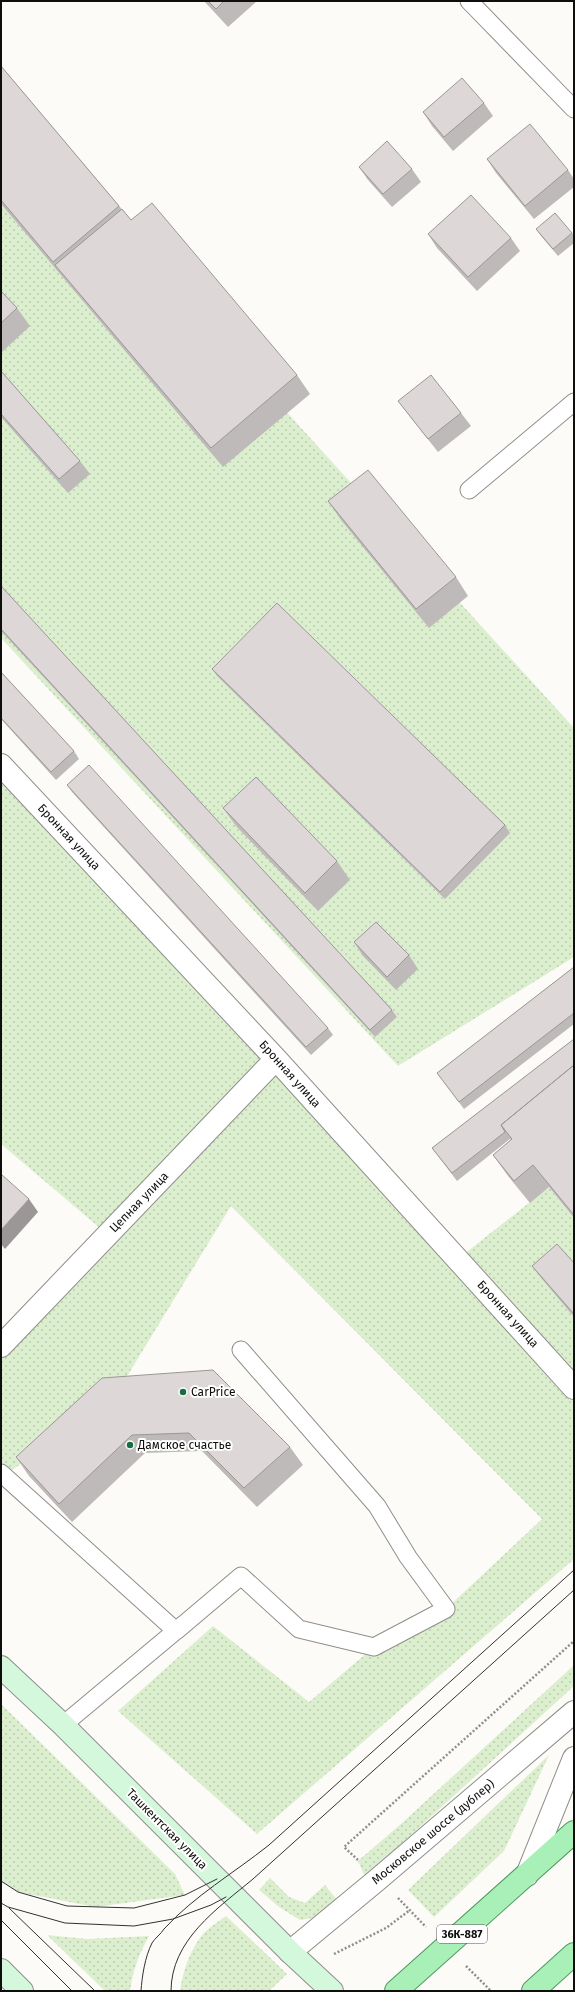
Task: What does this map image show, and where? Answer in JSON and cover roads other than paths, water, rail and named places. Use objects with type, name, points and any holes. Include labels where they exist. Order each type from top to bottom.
[{"type":"main road","name":"Ташкентская улица","points":[[1,1667],[63,1724],[290,1952],[332,1991]]},
{"type":"main road","name":"36К-887","points":[[396,1991],[574,1832]]},
{"type":"main road","points":[[533,1991],[574,1954]]},
{"type":"main road","points":[[1,1970],[22,1991]]},
{"type":"street","name":"Бронная улица","points":[[1,765],[276,1059],[574,1388]]},
{"type":"street","name":"Цепная улица","points":[[1,1346],[276,1059]]},
{"type":"street","name":"Московское шоссе (дублер)","points":[[290,1952],[574,1712]]},
{"type":"street","points":[[527,1875],[574,1758]]},
{"type":"lane","points":[[469,1],[574,109]]},
{"type":"lane","points":[[469,490],[574,402]]},
{"type":"lane","points":[[63,1724],[241,1576],[299,1629],[374,1647],[446,1609],[408,1557],[377,1506],[241,1350]]},
{"type":"lane","points":[[1,1473],[176,1631]]},
{"type":"tram line","points":[[141,1991],[144,1967],[147,1954],[152,1943],[176,1917],[201,1895],[269,1845],[574,1570]]},
{"type":"tram line","points":[[171,1991],[173,1973],[179,1956],[187,1941],[211,1914],[253,1879],[574,1590]]},
{"type":"tram line","points":[[1,1881],[18,1892],[67,1906],[134,1908],[185,1895],[217,1879]]},
{"type":"tram line","points":[[1,1903],[8,1907],[65,1923],[134,1926],[173,1919],[211,1905],[226,1897]]},
{"type":"tram line","points":[[9,1908],[95,1991]]},
{"type":"tram line","points":[[1,1920],[72,1991]]},
{"type":"place","name":"CarPrice","points":[[183,1392]]},
{"type":"place","name":"Дамское счастье","points":[[130,1445]]}]
